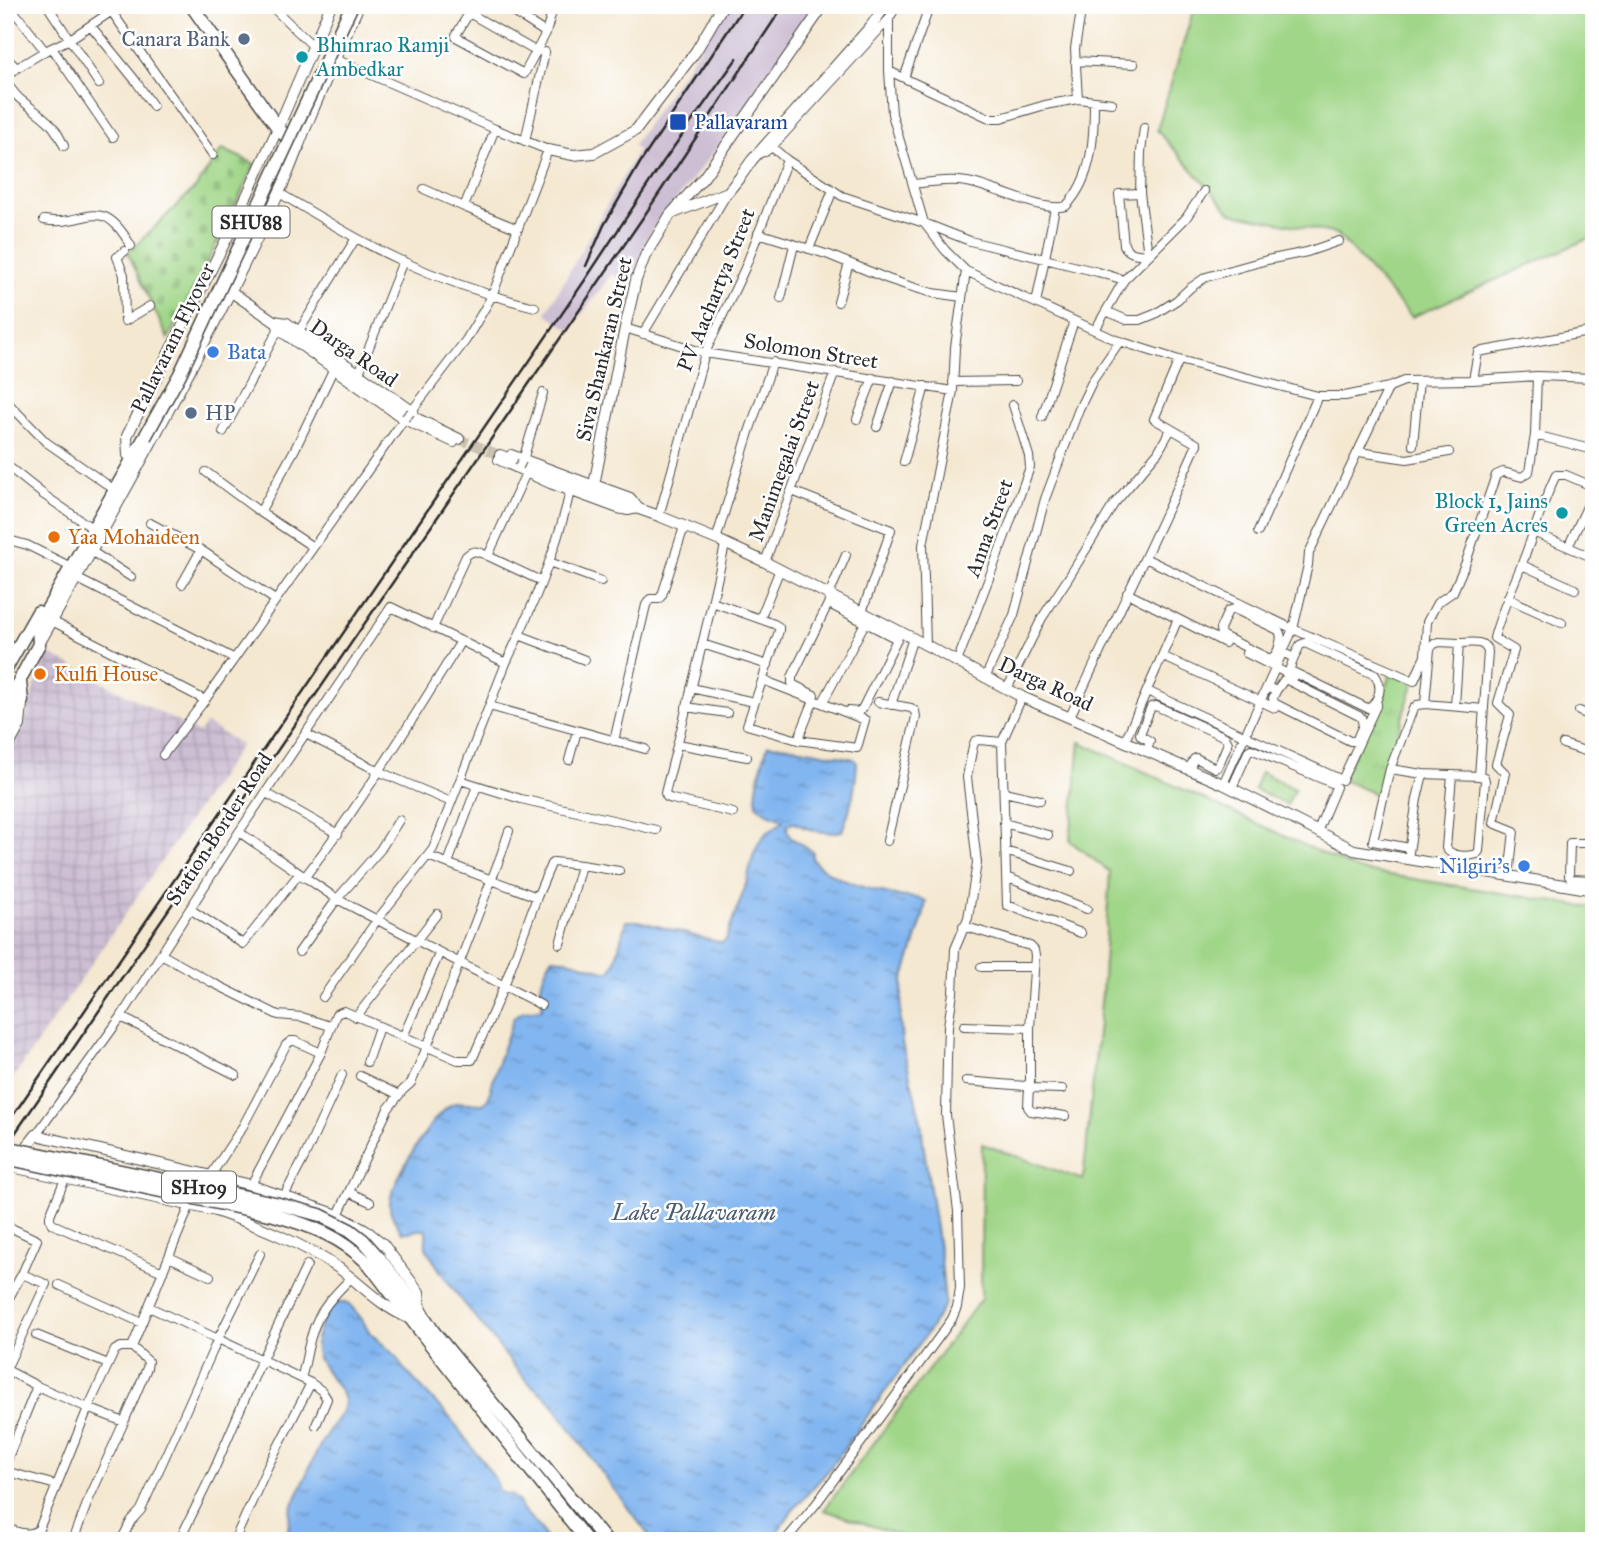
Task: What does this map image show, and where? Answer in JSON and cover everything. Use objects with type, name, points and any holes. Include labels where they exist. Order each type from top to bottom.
[{"type":"main road","points":[[191,5],[278,128],[298,148]]},
{"type":"main road","name":"Pallavaram Flyover","points":[[143,435],[235,247],[344,5]]},
{"type":"main road","name":"Pallavaram Flyover","points":[[131,456],[186,361],[352,5]]},
{"type":"main road","name":"SHU88","points":[[7,664],[131,456]]},
{"type":"main road","name":"SHU88","points":[[7,719],[19,681],[39,644],[38,626],[131,456]]},
{"type":"main road","points":[[7,719],[22,701],[19,681]]},
{"type":"main road","name":"SH109","points":[[5,1147],[275,1203],[320,1215],[350,1230],[363,1240],[374,1261],[417,1315],[494,1403],[606,1541]]},
{"type":"main road","name":"SH109","points":[[8,1167],[248,1210],[296,1222],[318,1229],[374,1261]]},
{"type":"main road","name":"SH109","points":[[417,1315],[431,1345],[587,1541]]},
{"type":"street","points":[[47,5],[99,84]]},
{"type":"street","points":[[64,146],[47,118],[18,97],[5,79],[17,68],[91,26],[109,8],[121,5]]},
{"type":"street","points":[[270,5],[314,47]]},
{"type":"street","points":[[131,456],[127,436],[230,232],[331,5]]},
{"type":"street","points":[[39,644],[152,443],[230,291],[279,193],[359,5]]},
{"type":"street","points":[[503,5],[545,33]]},
{"type":"street","points":[[525,141],[545,33],[554,5]]},
{"type":"street","points":[[335,59],[548,150],[573,155],[594,153],[636,130],[696,51],[723,5]]},
{"type":"street","name":"Siva Shankaran Street","points":[[593,485],[625,328],[645,256],[670,215],[704,177],[824,5]]},
{"type":"street","points":[[643,334],[728,192],[758,153],[871,26],[886,5]]},
{"type":"street","points":[[758,153],[772,147],[890,19],[897,5]]},
{"type":"street","points":[[904,78],[930,5]]},
{"type":"street","points":[[1078,99],[1075,49],[1082,5]]},
{"type":"street","points":[[109,8],[213,155]]},
{"type":"street","points":[[472,9],[541,52],[522,74],[458,39],[456,35],[472,9]]},
{"type":"street","points":[[13,10],[49,49],[113,137]]},
{"type":"street","points":[[890,19],[892,114],[924,223],[966,271],[1119,341],[1178,360],[1318,396],[1345,396],[1405,381],[1537,376],[1594,378]]},
{"type":"street","points":[[91,26],[153,106]]},
{"type":"street","points":[[5,57],[17,68]]},
{"type":"street","points":[[1075,61],[1134,64]]},
{"type":"street","points":[[889,71],[989,118],[1001,118],[1078,99],[1112,103]]},
{"type":"street","points":[[913,184],[951,180],[1055,208],[1066,206],[1089,164],[1094,101]]},
{"type":"street","points":[[1143,128],[1140,193],[1148,255]]},
{"type":"street","points":[[464,206],[495,129]]},
{"type":"street","points":[[772,147],[842,196],[970,241],[1124,280]]},
{"type":"street","points":[[163,755],[408,415],[466,340],[492,296],[548,150]]},
{"type":"street","name":"PV Aachartya Street","points":[[659,516],[705,353],[746,268],[787,160]]},
{"type":"street","points":[[424,189],[518,229]]},
{"type":"street","points":[[809,249],[833,190]]},
{"type":"street","points":[[1095,330],[1124,280],[1186,218],[1204,191]]},
{"type":"street","points":[[670,215],[728,192]]},
{"type":"street","points":[[279,193],[403,261],[492,296],[535,307]]},
{"type":"street","points":[[1140,193],[1119,194],[1125,245],[1133,253],[1148,255]]},
{"type":"street","points":[[1036,303],[1055,208]]},
{"type":"street","points":[[44,220],[62,221],[84,216],[102,216],[111,220],[119,228],[128,249],[117,257],[124,275],[125,321],[150,306]]},
{"type":"street","points":[[758,233],[829,255],[888,279],[933,293],[962,297]]},
{"type":"street","points":[[299,331],[356,237]]},
{"type":"street","points":[[1106,311],[1126,320],[1140,320],[1177,300],[1206,277],[1307,252],[1339,241]]},
{"type":"street","points":[[781,298],[794,245]]},
{"type":"street","points":[[359,373],[403,261]]},
{"type":"street","points":[[838,302],[849,263]]},
{"type":"street","points":[[926,645],[923,545],[953,386],[955,347],[966,271]]},
{"type":"street","name":"Darga Road","points":[[230,291],[403,412],[456,441]]},
{"type":"street","points":[[1042,417],[1074,321]]},
{"type":"street","points":[[223,432],[276,325],[287,322],[359,373],[408,415],[449,429]]},
{"type":"street","points":[[276,325],[333,370],[456,441]]},
{"type":"street","name":"Solomon Street","points":[[625,328],[705,353],[925,386],[1016,381]]},
{"type":"street","points":[[1473,380],[1478,352],[1594,331]]},
{"type":"street","points":[[985,678],[1014,615],[1045,499],[1079,409],[1093,380],[1119,341]]},
{"type":"street","points":[[1070,717],[1197,444],[1154,419],[1178,360]]},
{"type":"street","points":[[733,813],[667,797],[665,793],[712,602],[721,542],[749,432],[773,362]]},
{"type":"street","points":[[260,512],[295,449],[333,370]]},
{"type":"street","name":"Manimegalai Street","points":[[765,562],[835,372]]},
{"type":"street","points":[[1145,558],[1293,629],[1414,681],[1425,656],[1427,622],[1437,603],[1453,592],[1496,475],[1503,472],[1522,477],[1529,472],[1535,435],[1537,376]]},
{"type":"street","points":[[857,419],[873,378]]},
{"type":"street","points":[[877,427],[893,381]]},
{"type":"street","points":[[1413,445],[1419,381]]},
{"type":"street","points":[[904,462],[925,386]]},
{"type":"street","points":[[1228,786],[1245,735],[1275,668],[1280,651],[1281,640],[1278,630],[1234,609],[1228,611],[1220,629],[1222,635],[1270,659],[1280,651],[1293,629],[1309,552],[1389,387]]},
{"type":"street","points":[[488,556],[522,466],[542,393]]},
{"type":"street","points":[[1258,532],[1318,396]]},
{"type":"street","points":[[5,400],[46,442],[112,488]]},
{"type":"street","name":"Anna Street","points":[[957,662],[1030,467],[1013,405]]},
{"type":"street","points":[[1007,689],[1042,618],[1114,504],[1158,452],[1171,429]]},
{"type":"street","points":[[1535,435],[1594,450]]},
{"type":"street","points":[[1359,452],[1407,459],[1449,452]]},
{"type":"street","points":[[498,458],[522,466],[593,485],[630,498],[638,509],[618,509],[570,491],[522,466],[511,454]]},
{"type":"street","name":"Darga Road","points":[[498,458],[659,516],[765,562],[864,617],[899,635],[913,638],[1022,697],[1228,786],[1354,850],[1409,854],[1508,876],[1594,890]]},
{"type":"street","points":[[5,464],[89,526]]},
{"type":"street","points":[[206,472],[313,547]]},
{"type":"street","points":[[1508,876],[1514,831],[1494,823],[1505,773],[1496,764],[1510,716],[1498,704],[1514,650],[1494,638],[1500,614],[1556,475],[1566,475],[1594,490],[1568,547]]},
{"type":"street","points":[[323,997],[377,920],[433,849],[549,562],[570,491]]},
{"type":"street","points":[[792,491],[891,530],[864,617],[824,700]]},
{"type":"street","points":[[150,523],[201,550],[275,600]]},
{"type":"street","points":[[614,741],[646,605],[650,599],[659,599],[662,594],[684,527]]},
{"type":"street","points":[[1533,532],[1594,558]]},
{"type":"street","points":[[5,539],[27,545],[67,565]]},
{"type":"street","points":[[182,584],[201,550]]},
{"type":"street","points":[[433,628],[466,556],[471,551],[476,550],[541,581]]},
{"type":"street","points":[[91,551],[131,577]]},
{"type":"street","points":[[846,555],[830,598],[792,677],[792,683],[824,700],[859,712],[863,709],[899,635]]},
{"type":"street","points":[[549,562],[601,581]]},
{"type":"street","points":[[1521,565],[1575,589]]},
{"type":"street","points":[[760,619],[780,569]]},
{"type":"street","points":[[76,578],[233,658]]},
{"type":"street","points":[[1128,593],[1275,668],[1373,713]]},
{"type":"street","points":[[1507,598],[1562,624]]},
{"type":"street","points":[[712,602],[779,627],[747,724],[798,740],[857,748],[865,720],[763,680]]},
{"type":"street","name":"Station Border Road","points":[[8,1167],[36,1135],[121,1017],[239,832],[391,607],[506,663]]},
{"type":"street","points":[[1125,741],[1178,619]]},
{"type":"street","points":[[52,621],[205,700]]},
{"type":"street","points":[[519,635],[585,660]]},
{"type":"street","points":[[891,705],[913,638]]},
{"type":"street","points":[[190,909],[243,944],[338,834],[461,641]]},
{"type":"street","points":[[1305,643],[1375,675],[1380,690],[1373,706],[1367,708],[1291,671],[1294,658],[1300,645],[1305,643]]},
{"type":"street","points":[[1455,706],[1459,643]]},
{"type":"street","points":[[1425,704],[1430,649],[1434,644],[1482,643],[1486,646],[1488,652],[1479,776]]},
{"type":"street","points":[[702,644],[768,665]]},
{"type":"street","points":[[1280,651],[1294,658]]},
{"type":"street","points":[[1163,656],[1357,747]]},
{"type":"street","points":[[1147,691],[1342,780],[1391,671]]},
{"type":"street","points":[[1284,680],[1287,680],[1361,717],[1363,726],[1356,741],[1350,741],[1274,703],[1276,691],[1284,680]]},
{"type":"street","points":[[1267,687],[1276,691]]},
{"type":"street","points":[[691,688],[754,702]]},
{"type":"street","points":[[1022,697],[1002,742],[1007,905],[1081,933]]},
{"type":"street","points":[[798,740],[814,700]]},
{"type":"street","points":[[5,752],[20,725],[22,701]]},
{"type":"street","points":[[878,702],[911,708],[916,717],[887,841]]},
{"type":"street","points":[[1423,774],[1409,854],[1373,841],[1390,769],[1413,709],[1417,705],[1425,704],[1484,709]]},
{"type":"street","points":[[489,706],[645,749]]},
{"type":"street","points":[[1147,750],[1150,741],[1140,734],[1151,707],[1156,706],[1226,737],[1228,743],[1218,767],[1196,758],[1189,769]]},
{"type":"street","points":[[686,707],[727,713]]},
{"type":"street","points":[[1578,711],[1594,717]]},
{"type":"street","points":[[569,760],[578,731]]},
{"type":"street","points":[[306,734],[380,772],[451,802]]},
{"type":"street","points":[[785,1541],[816,1504],[939,1337],[957,1307],[960,1288],[958,1211],[946,1115],[948,1026],[955,949],[968,918],[977,863],[967,777],[975,741],[1002,742]]},
{"type":"street","points":[[678,744],[747,757]]},
{"type":"street","points":[[1563,744],[1594,754]]},
{"type":"street","points":[[1228,786],[1251,749],[1334,784],[1336,787],[1317,832]]},
{"type":"street","points":[[1390,769],[1423,774],[1452,775],[1479,776],[1484,777],[1479,850],[1473,856],[1452,854],[1446,848],[1452,775]]},
{"type":"street","points":[[460,780],[521,799],[656,830]]},
{"type":"street","points":[[448,863],[477,786]]},
{"type":"street","points":[[1004,792],[1040,800]]},
{"type":"street","points":[[265,793],[338,834]]},
{"type":"street","points":[[299,952],[337,899],[380,850],[399,821]]},
{"type":"street","points":[[1004,823],[1048,835]]},
{"type":"street","points":[[338,1215],[388,1109],[411,1083],[460,963],[509,831]]},
{"type":"street","points":[[239,832],[337,899],[541,1006]]},
{"type":"street","points":[[1594,843],[1570,843],[1569,876],[1571,879],[1594,880]]},
{"type":"street","points":[[1005,851],[1071,871]]},
{"type":"street","points":[[428,856],[537,897]]},
{"type":"street","points":[[251,1185],[321,1053],[336,1014],[344,1011],[458,1060],[472,1060],[551,864],[582,864],[619,871]]},
{"type":"street","points":[[560,944],[582,864]]},
{"type":"street","points":[[1006,877],[1087,909]]},
{"type":"street","points":[[356,1017],[438,914]]},
{"type":"street","points":[[963,926],[1030,946],[1034,950],[1028,1107],[1031,1111],[1065,1116]]},
{"type":"street","points":[[160,954],[278,1014],[302,1017],[330,1026]]},
{"type":"street","points":[[403,1037],[439,954]]},
{"type":"street","points":[[981,967],[1034,967]]},
{"type":"street","points":[[121,1017],[236,1075]]},
{"type":"street","points":[[964,1026],[1030,1028]]},
{"type":"street","points":[[367,1062],[379,1027]]},
{"type":"street","points":[[211,1175],[243,1126],[286,1045],[295,1041],[321,1053]]},
{"type":"street","points":[[284,1196],[342,1076]]},
{"type":"street","points":[[360,1076],[399,1095]]},
{"type":"street","points":[[966,1081],[1062,1089]]},
{"type":"street","points":[[8,1167],[190,1205],[240,1219],[301,1245],[351,1278],[397,1314],[417,1315],[419,1292],[383,1244],[338,1215],[251,1185],[36,1135]]},
{"type":"street","points":[[65,1179],[50,1215],[52,1224],[163,1272]]},
{"type":"street","points":[[349,1192],[370,1202]]},
{"type":"street","points":[[132,1347],[190,1205]]},
{"type":"street","points":[[5,1225],[37,1240],[5,1305]]},
{"type":"street","points":[[121,1541],[131,1521],[141,1510],[218,1339],[260,1254]]},
{"type":"street","points":[[169,1257],[210,1276]]},
{"type":"street","points":[[180,1541],[307,1265]]},
{"type":"street","points":[[5,1363],[9,1365],[46,1284],[22,1274]]},
{"type":"street","points":[[302,1378],[312,1334],[320,1314],[351,1278]]},
{"type":"street","points":[[59,1285],[142,1323]]},
{"type":"street","points":[[149,1307],[311,1383],[322,1391],[327,1399],[316,1425]]},
{"type":"street","points":[[36,1335],[108,1364]]},
{"type":"street","points":[[5,1528],[27,1534],[38,1529],[115,1350],[132,1347],[148,1362],[147,1368],[73,1541]]},
{"type":"street","points":[[5,1369],[37,1386],[124,1422]]},
{"type":"street","points":[[234,1541],[268,1466],[311,1383]]},
{"type":"street","points":[[5,1465],[37,1386]]},
{"type":"street","points":[[5,1471],[56,1485]]},
{"type":"shaded area","points":[[729,5],[818,5],[728,133],[647,238],[632,279],[611,275],[570,330],[546,313],[638,150],[633,145]]},
{"type":"shaded area","points":[[48,653],[199,733],[206,723],[241,745],[5,1090],[5,757],[24,724]]},
{"type":"green space","points":[[1195,5],[1594,5],[1594,236],[1412,317],[1337,234],[1231,213],[1157,130]]},
{"type":"green space","points":[[222,149],[255,164],[168,339],[128,253],[196,187]]},
{"type":"green space","points":[[1392,672],[1414,681],[1378,795],[1342,780]]},
{"type":"green space","points":[[1080,742],[1358,870],[1594,908],[1594,1541],[917,1541],[824,1510],[981,1299],[982,1144],[1083,1180],[1102,993],[1110,872],[1070,841]]},
{"type":"green space","points":[[1261,772],[1295,789],[1287,805],[1254,789]]},
{"type":"water","name":"Lake Pallavaram","points":[[768,745],[854,759],[857,763],[854,789],[842,831],[817,831],[793,822],[788,824],[790,837],[813,852],[812,859],[820,867],[840,879],[876,891],[926,901],[903,981],[900,1020],[902,1043],[921,1122],[945,1303],[933,1325],[827,1472],[792,1511],[771,1541],[653,1541],[548,1398],[518,1371],[449,1284],[426,1248],[426,1230],[402,1232],[392,1214],[390,1202],[405,1165],[443,1111],[454,1104],[483,1104],[488,1099],[514,1017],[524,1011],[542,1009],[541,983],[552,958],[609,972],[614,965],[626,921],[638,921],[722,943],[726,940],[756,848],[764,835],[783,820],[763,811],[757,801],[759,776]]},
{"type":"water","points":[[337,1303],[351,1306],[370,1333],[397,1357],[403,1368],[450,1418],[490,1471],[502,1493],[511,1495],[519,1502],[541,1529],[547,1541],[287,1541],[292,1507],[324,1438],[344,1405],[341,1393],[324,1369],[316,1351],[319,1329],[324,1318]]},
{"type":"tunnel","points":[[459,439],[500,455]]},
{"type":"railway","points":[[586,266],[604,225],[640,163],[745,5]]},
{"type":"railway","points":[[5,1148],[644,216],[784,5]]},
{"type":"railway","points":[[5,1127],[663,162],[737,58]]},
{"type":"place","name":"Canara Bank","points":[[244,39]]},
{"type":"place","name":"Bhimrao Ramji Ambedkar","points":[[302,57]]},
{"type":"place","name":"Pallavaram","points":[[678,122]]},
{"type":"place","name":"Bata","points":[[213,352]]},
{"type":"place","name":"HP","points":[[191,413]]},
{"type":"place","name":"Block 1, Jains Green Acres","points":[[1562,513]]},
{"type":"place","name":"Yaa Mohaideen","points":[[54,537]]},
{"type":"place","name":"Kulfi House","points":[[40,674]]},
{"type":"place","name":"Nilgiri's","points":[[1524,866]]}]
